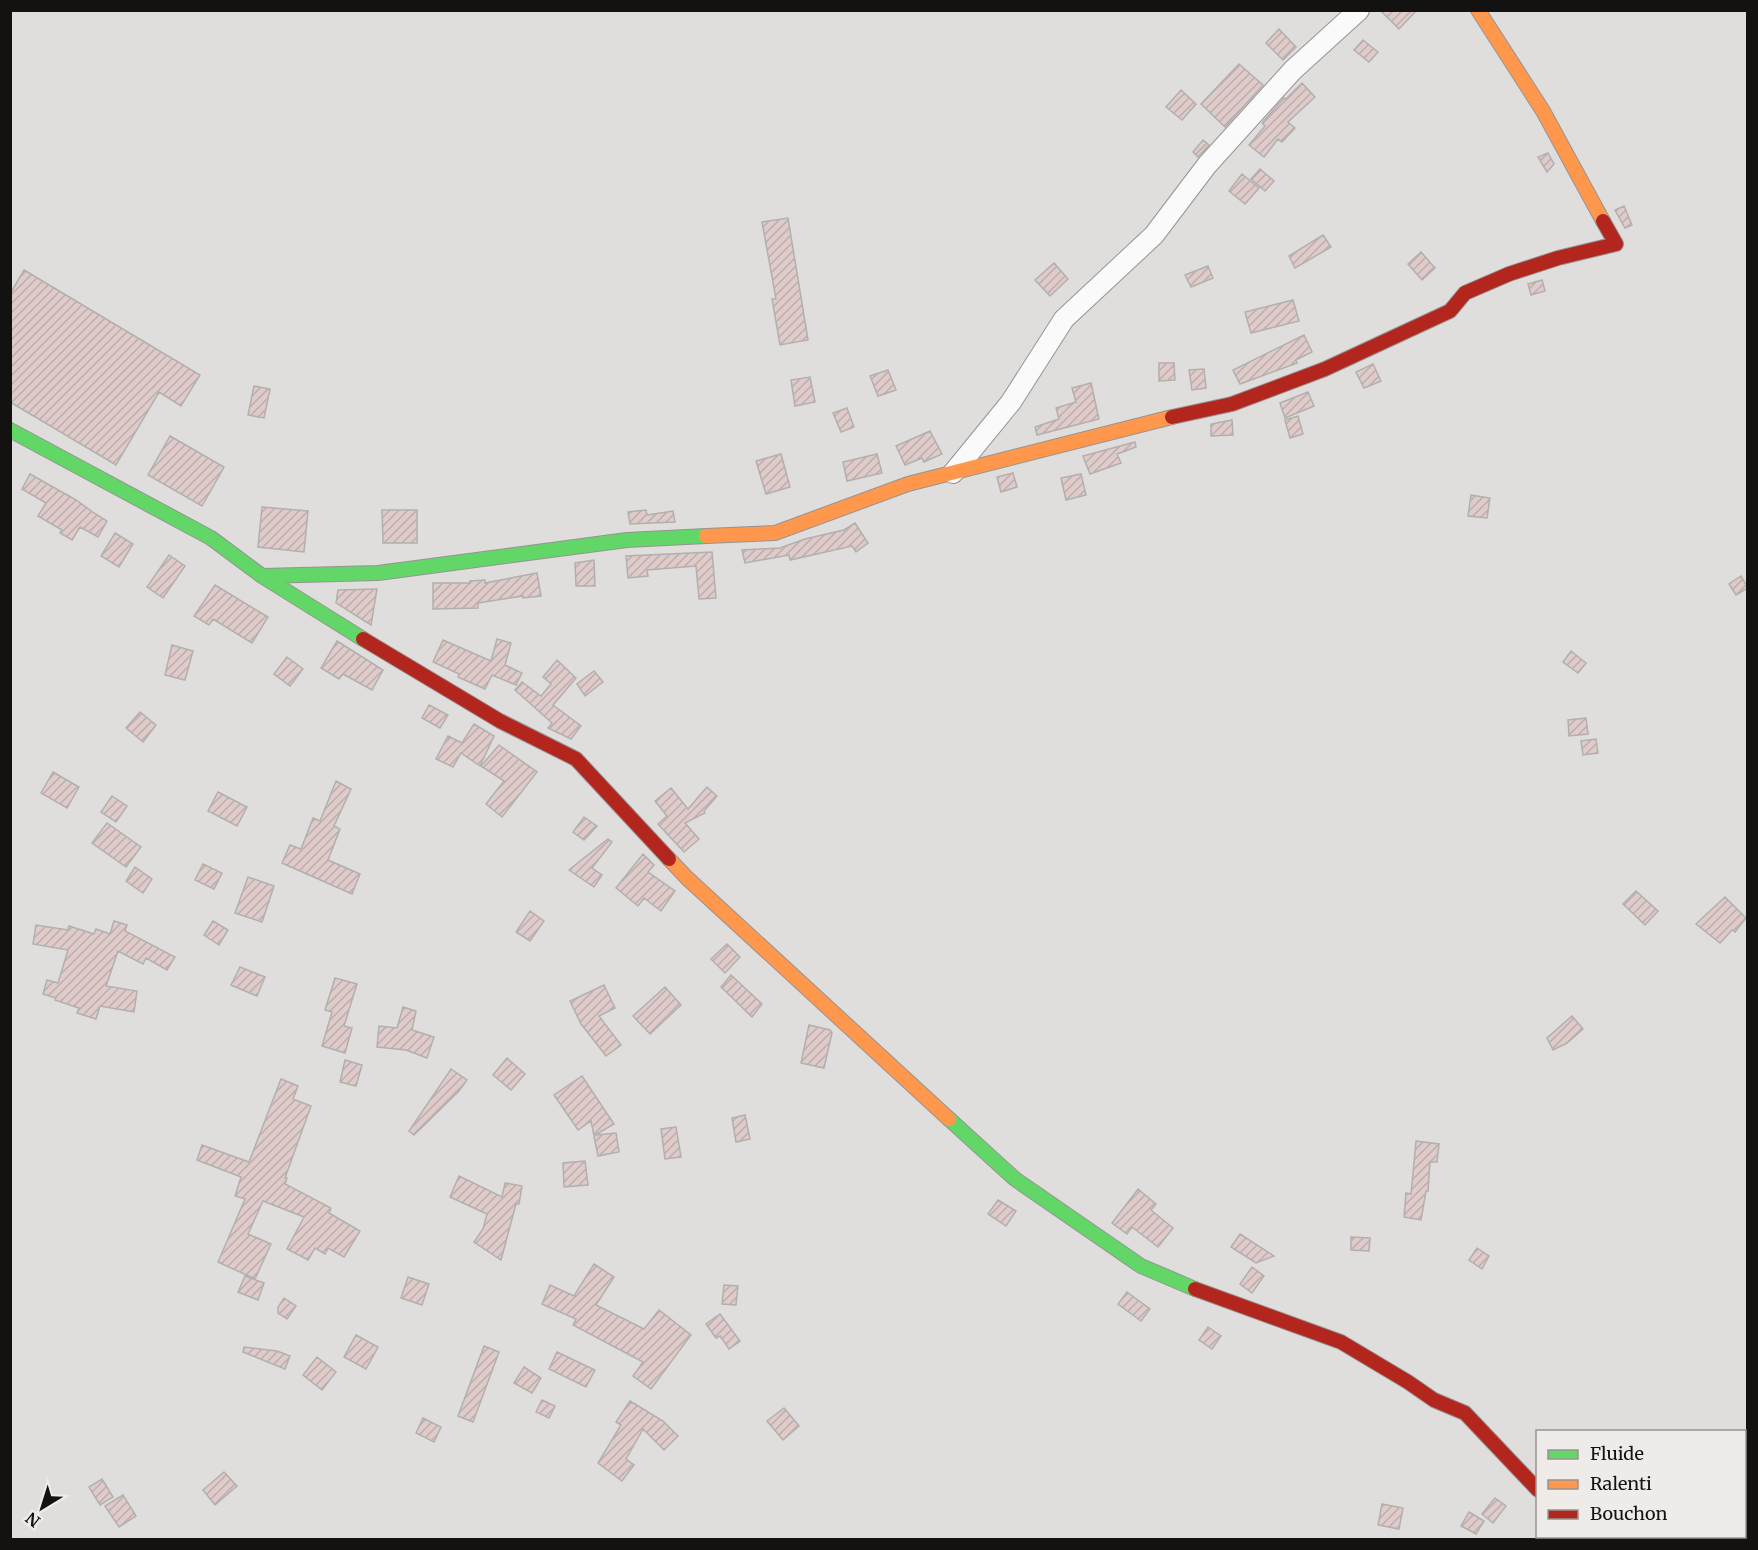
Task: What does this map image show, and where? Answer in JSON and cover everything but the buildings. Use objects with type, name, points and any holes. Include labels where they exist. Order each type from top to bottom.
[{"type":"main road","points":[[262,576],[378,573],[627,540],[775,532],[908,484],[1194,411],[1232,404],[1324,369],[1407,332],[1450,311],[1465,293],[1509,274],[1558,258],[1616,244],[1543,111],[1478,10]]},
{"type":"main road","points":[[10,430],[211,538],[262,576],[500,721],[576,759],[687,878],[1015,1179],[1141,1266],[1214,1297],[1341,1342],[1434,1400],[1465,1413],[1536,1488]]},
{"type":"street","points":[[952,473],[1011,402],[1064,319],[1154,235],[1207,165],[1293,70],[1359,10]]},
{"type":"traffic: fast","points":[[10,430],[211,538],[262,576],[363,639]]},
{"type":"traffic: fast","points":[[262,576],[378,573],[627,540],[706,536]]},
{"type":"traffic: fast","points":[[949,1119],[1015,1179],[1141,1266],[1195,1289]]},
{"type":"traffic: slow","points":[[1478,10],[1543,111],[1603,221]]},
{"type":"traffic: slow","points":[[706,536],[775,533],[908,484],[1172,417]]},
{"type":"traffic: slow","points":[[669,859],[949,1119]]},
{"type":"traffic: jam","points":[[1172,417],[1232,404],[1325,369],[1450,311],[1465,293],[1509,274],[1558,258],[1616,244],[1603,221]]},
{"type":"traffic: jam","points":[[363,639],[500,721],[576,759],[669,859]]},
{"type":"traffic: jam","points":[[1195,1289],[1341,1342],[1434,1400],[1465,1413],[1536,1488]]}]
